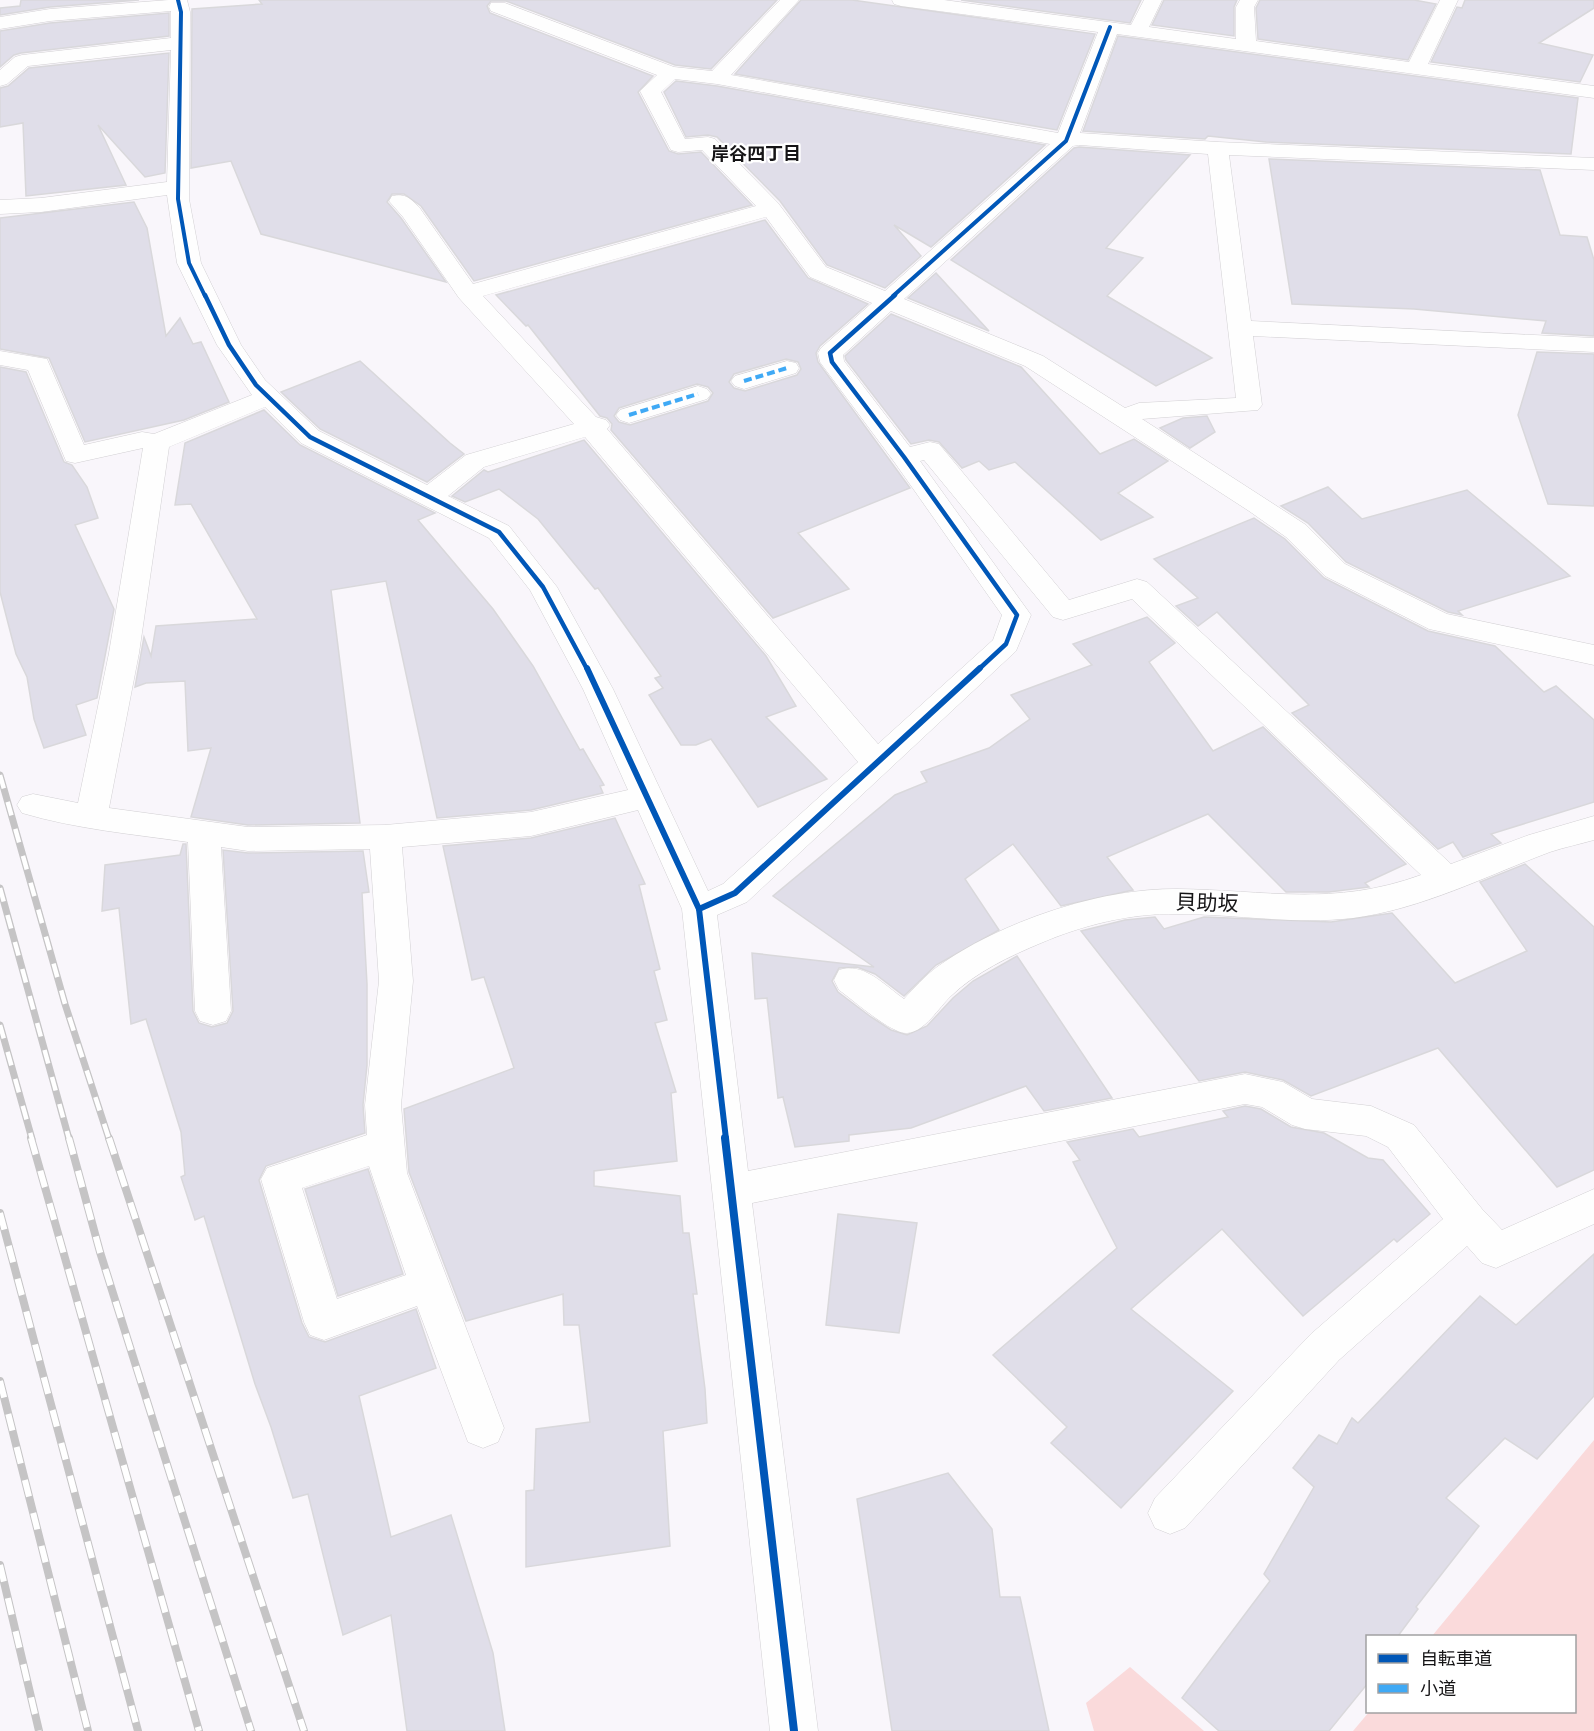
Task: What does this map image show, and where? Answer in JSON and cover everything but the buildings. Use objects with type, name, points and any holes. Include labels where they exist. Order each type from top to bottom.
[{"type":"street","points":[[717,78],[790,0]]},
{"type":"street","points":[[901,0],[1594,92]]},
{"type":"street","points":[[1138,30],[1153,0]]},
{"type":"street","points":[[1246,44],[1245,7],[1250,0]]},
{"type":"street","points":[[1416,68],[1449,0]]},
{"type":"street","points":[[0,23],[67,7],[179,3],[178,187],[189,263],[229,345],[256,385],[310,437],[499,532],[543,587],[598,688],[649,796],[699,909],[794,1731]]},
{"type":"street","points":[[498,7],[671,73],[717,78],[1066,141],[1079,139],[1218,148],[1594,164]]},
{"type":"street","points":[[699,909],[735,893],[1006,644],[1017,615],[904,457],[823,358],[890,302],[1066,141],[1110,27]]},
{"type":"street","points":[[0,80],[22,61],[179,43]]},
{"type":"street","points":[[671,73],[650,91],[678,146],[708,143],[723,163],[770,209],[804,257],[818,272],[1034,361],[1259,505],[1296,531],[1335,570],[1366,586],[1439,622],[1594,655]]},
{"type":"street","points":[[1124,417],[1139,411],[1249,405],[1218,148]]},
{"type":"street","points":[[0,207],[41,206],[178,187]]},
{"type":"street","points":[[400,201],[411,212],[467,293],[594,426],[876,763]]},
{"type":"street","points":[[467,293],[770,209]]},
{"type":"street","points":[[1241,328],[1594,345]]},
{"type":"street","points":[[0,358],[38,364],[75,455],[142,440],[157,443],[176,433],[268,397]]},
{"type":"street","points":[[744,381],[787,368]]},
{"type":"street","points":[[629,415],[698,394]]},
{"type":"street","points":[[429,497],[475,461],[594,426]]},
{"type":"street","points":[[91,817],[124,654],[157,443]]},
{"type":"street","points":[[904,457],[930,450],[1064,611],[1137,588],[1447,880]]},
{"type":"street","points":[[33,805],[91,817],[248,839],[385,837],[531,824],[649,796]]},
{"type":"street","name":"貝助坂","points":[[850,980],[906,1019],[951,976],[1000,947],[1075,916],[1120,906],[1173,901],[1321,908],[1354,905],[1398,897],[1534,845],[1594,828]]},
{"type":"street","points":[[209,832],[204,842],[213,1011]]},
{"type":"street","points":[[385,837],[396,981],[383,1105],[388,1173],[483,1428]]},
{"type":"street","points":[[732,1191],[1245,1089],[1270,1093],[1305,1114],[1371,1121],[1401,1136],[1468,1221],[1496,1251],[1594,1206]]},
{"type":"street","points":[[386,1145],[280,1179],[324,1322],[430,1284]]},
{"type":"street","points":[[1170,1513],[1325,1347],[1468,1221]]},
{"type":"shaded area","points":[[1594,1440],[1594,1731],[1353,1731],[1368,1713],[1576,1713],[1576,1635],[1433,1635]]},
{"type":"shaded area","points":[[1130,1667],[1204,1731],[1094,1731],[1086,1703]]},
{"type":"railway","points":[[0,775],[65,1004],[109,1139]]},
{"type":"railway","points":[[0,888],[69,1139]]},
{"type":"railway","points":[[0,1025],[32,1139]]},
{"type":"railway","points":[[31,1138],[199,1731]]},
{"type":"railway","points":[[69,1138],[100,1252],[251,1731]]},
{"type":"railway","points":[[109,1138],[304,1731]]},
{"type":"railway","points":[[0,1213],[138,1731]]},
{"type":"railway","points":[[0,1381],[88,1731]]},
{"type":"railway","points":[[0,1565],[39,1731]]},
{"type":"marked path","points":[[744,381],[787,368]]},
{"type":"marked path","points":[[629,415],[698,394]]},
{"type":"cycle path","points":[[178,0],[181,12],[178,199],[189,263],[229,345],[256,385],[310,437],[499,532],[543,587],[598,689],[699,909],[794,1731]]},
{"type":"cycle path","points":[[699,909],[735,893],[1006,644],[1017,615],[904,457],[832,362],[830,353],[1066,141],[1110,27]]},
{"type":"district","name":"岸谷四丁目","points":[[756,154]]}]
